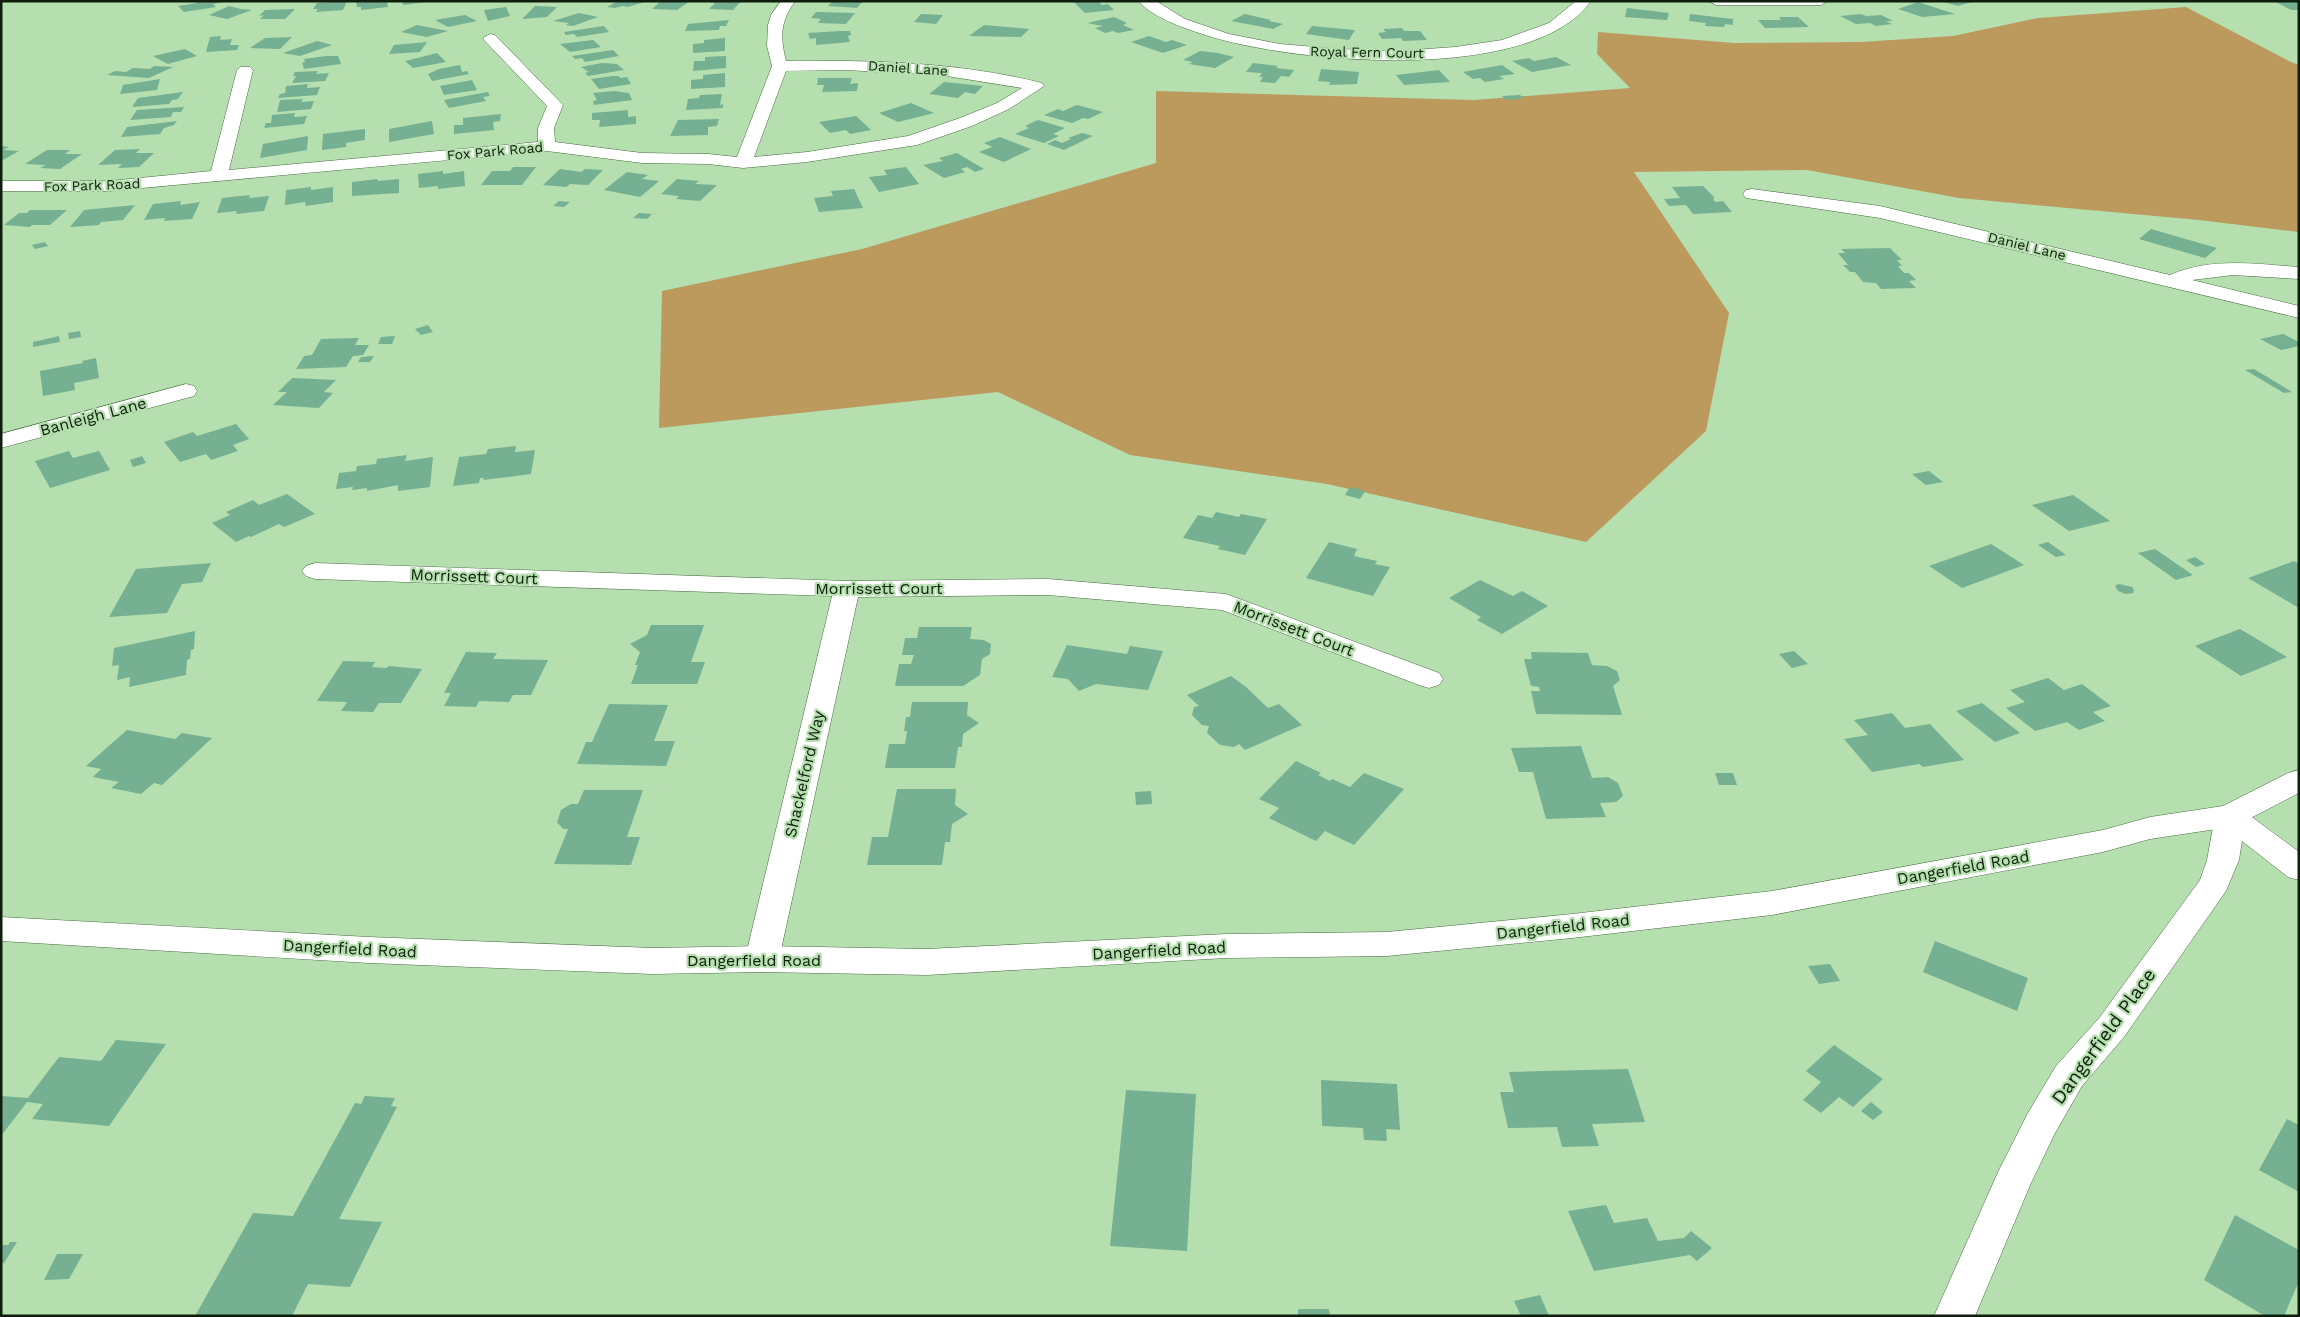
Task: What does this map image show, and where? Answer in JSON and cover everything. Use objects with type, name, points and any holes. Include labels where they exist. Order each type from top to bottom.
[{"type":"street","points":[[743,163],[780,66],[775,46],[775,24],[788,1]]},
{"type":"street","name":"Royal Fern Court","points":[[1146,1],[1163,14],[1181,23],[1221,37],[1287,49],[1375,55],[1449,52],[1523,40],[1560,23],[1574,14],[1584,1]]},
{"type":"street","points":[[1716,1],[1821,1]]},
{"type":"street","points":[[490,38],[555,105],[546,128],[547,146]]},
{"type":"street","name":"Daniel Lane","points":[[780,66],[888,65],[970,74],[1036,86]]},
{"type":"street","points":[[218,177],[246,70]]},
{"type":"street","name":"Fox Park Road","points":[[1,186],[109,186],[547,146],[642,158],[708,159],[743,163],[807,157],[911,141],[966,122],[1003,106],[1036,86]]},
{"type":"street","name":"Daniel Lane","points":[[1752,194],[1889,214],[2299,312]]},
{"type":"street","points":[[2171,282],[2186,273],[2202,270],[2299,274]]},
{"type":"street","name":"Banleigh Lane","points":[[1,441],[186,391]]},
{"type":"street","name":"Morrissett Court","points":[[315,571],[847,589],[1048,587],[1226,602],[1429,679]]},
{"type":"street","name":"Shackelford Way","points":[[762,959],[847,589]]},
{"type":"street","name":"Dangerfield Road","points":[[1,929],[369,950],[653,961],[762,959],[927,962],[1226,946],[1387,944],[1572,926],[1772,903],[2103,841],[2150,828],[2230,816],[2299,780]]},
{"type":"street","points":[[2230,816],[2299,869]]},
{"type":"street","name":"Dangerfield Place","points":[[1954,1316],[2012,1182],[2041,1124],[2070,1076],[2112,1027],[2214,883],[2223,860],[2230,816]]},
{"type":"shaded area","points":[[2186,7],[2299,65],[2299,232],[2199,220],[1959,198],[1807,170],[1634,172],[1729,313],[1706,431],[1586,542],[1327,484],[1130,455],[998,392],[659,428],[662,291],[862,249],[1156,163],[1156,91],[1474,100],[1630,88],[1597,54],[1598,32],[1734,43],[1861,42],[1953,36],[2038,18]]},
{"type":"building","points":[[196,1],[223,2],[213,4],[216,7],[184,12],[178,6],[197,3]]},
{"type":"building","points":[[347,1],[343,10],[316,12],[318,9],[313,9],[317,3]]},
{"type":"building","points":[[387,1],[388,7],[361,10],[361,7],[357,7],[356,2]]},
{"type":"building","points":[[402,1],[426,1],[426,2],[403,5]]},
{"type":"building","points":[[618,1],[644,2],[628,7],[607,7]]},
{"type":"building","points":[[661,1],[690,1],[677,10],[652,9]]},
{"type":"building","points":[[708,1],[741,1],[733,10],[709,9],[715,3]]},
{"type":"building","points":[[833,1],[863,1],[857,8],[828,6]]},
{"type":"building","points":[[1073,1],[1098,1],[1102,5],[1108,4],[1114,10],[1085,13]]},
{"type":"building","points":[[1944,1],[1975,1],[1958,6],[1944,2]]},
{"type":"building","points":[[2274,1],[2299,1],[2299,10],[2291,10]]},
{"type":"building","points":[[1918,2],[1955,14],[1922,17],[1898,9]]},
{"type":"building","points":[[229,6],[252,10],[227,19],[209,15]]},
{"type":"building","points":[[535,6],[557,7],[547,17],[522,19]]},
{"type":"building","points":[[506,7],[510,16],[488,21],[484,10]]},
{"type":"building","points":[[1627,8],[1669,13],[1667,20],[1625,17]]},
{"type":"building","points":[[295,9],[285,19],[260,19],[264,15],[259,16],[265,10]]},
{"type":"building","points":[[816,12],[855,13],[846,24],[818,23],[821,19],[811,18]]},
{"type":"building","points":[[579,13],[598,17],[573,26],[566,25],[569,23],[553,21]]},
{"type":"building","points":[[921,14],[943,15],[936,24],[914,22]]},
{"type":"building","points":[[1245,14],[1283,24],[1273,29],[1231,21]]},
{"type":"building","points":[[1690,14],[1733,19],[1733,25],[1725,24],[1724,27],[1705,26],[1706,23],[1689,21]]},
{"type":"building","points":[[1861,14],[1866,16],[1881,15],[1893,21],[1886,21],[1892,24],[1876,26],[1870,23],[1856,24],[1840,16]]},
{"type":"building","points":[[465,15],[477,21],[448,27],[435,20]]},
{"type":"building","points":[[1114,17],[1127,23],[1123,25],[1134,30],[1105,33],[1095,28],[1103,26],[1087,23]]},
{"type":"building","points":[[1779,17],[1798,17],[1809,27],[1765,28],[1758,20],[1781,20]]},
{"type":"building","points":[[729,20],[726,26],[720,26],[719,30],[685,31],[688,24]]},
{"type":"building","points":[[417,25],[448,31],[427,37],[401,32]]},
{"type":"building","points":[[984,25],[1029,29],[1021,37],[969,36]]},
{"type":"building","points":[[604,26],[609,32],[577,37],[574,34],[566,35],[564,32]]},
{"type":"building","points":[[1312,26],[1355,30],[1349,40],[1306,34]]},
{"type":"building","points":[[1402,28],[1404,31],[1420,31],[1427,40],[1403,41],[1401,38],[1382,39],[1378,33],[1386,32],[1383,29]]},
{"type":"building","points":[[850,31],[851,35],[848,36],[850,42],[816,45],[816,38],[810,39],[808,33]]},
{"type":"building","points":[[221,36],[220,40],[232,39],[230,45],[239,45],[237,50],[206,52],[210,37]]},
{"type":"building","points":[[1149,36],[1166,42],[1172,40],[1187,45],[1163,53],[1131,42]]},
{"type":"building","points":[[292,37],[280,49],[250,48],[265,38]]},
{"type":"building","points":[[725,38],[725,51],[693,53],[693,44],[704,43],[704,40]]},
{"type":"building","points":[[593,40],[601,47],[570,52],[560,44]]},
{"type":"building","points":[[317,41],[332,45],[300,56],[283,53]]},
{"type":"building","points":[[427,42],[420,52],[389,54],[394,45]]},
{"type":"building","points":[[185,49],[197,56],[168,64],[153,56]]},
{"type":"building","points":[[613,50],[619,56],[585,62],[582,58],[575,59],[572,56]]},
{"type":"building","points":[[1200,51],[1234,57],[1215,68],[1189,64],[1193,62],[1183,60]]},
{"type":"building","points":[[437,53],[446,62],[413,68],[405,61]]},
{"type":"building","points":[[338,56],[341,64],[304,69],[302,63],[305,62],[304,59]]},
{"type":"building","points":[[726,56],[726,68],[693,71],[694,61],[705,61],[705,57]]},
{"type":"building","points":[[1556,57],[1571,65],[1532,72],[1512,61],[1529,58],[1534,61]]},
{"type":"building","points":[[602,63],[617,64],[624,70],[588,76],[585,73],[589,72],[581,67]]},
{"type":"building","points":[[1253,63],[1294,70],[1289,77],[1281,76],[1275,83],[1260,82],[1263,77],[1259,77],[1262,73],[1246,72]]},
{"type":"building","points":[[460,65],[462,72],[467,71],[469,74],[432,81],[428,74],[439,69]]},
{"type":"building","points":[[1502,65],[1515,74],[1499,76],[1504,79],[1485,82],[1480,78],[1473,79],[1463,72]]},
{"type":"building","points":[[154,66],[173,67],[149,78],[107,75],[115,71],[126,72],[133,68],[150,69]]},
{"type":"building","points":[[1321,69],[1359,72],[1357,84],[1329,85],[1330,82],[1318,81]]},
{"type":"building","points":[[1439,70],[1450,82],[1404,85],[1396,75]]},
{"type":"building","points":[[318,71],[316,74],[329,73],[325,81],[292,83],[296,76],[293,76],[295,72]]},
{"type":"building","points":[[725,73],[725,87],[691,89],[691,80],[703,79],[703,75]]},
{"type":"building","points":[[612,76],[627,77],[631,84],[599,89],[591,79]]},
{"type":"building","points":[[818,78],[852,78],[850,84],[858,83],[857,91],[822,92],[824,85],[817,85]]},
{"type":"building","points":[[160,79],[157,90],[120,94],[123,85]]},
{"type":"building","points":[[472,80],[477,90],[444,95],[440,86]]},
{"type":"building","points":[[944,82],[983,86],[975,94],[965,92],[958,98],[929,94]]},
{"type":"building","points":[[308,84],[307,88],[320,87],[317,95],[278,98],[280,94],[285,93],[286,86]]},
{"type":"building","points":[[615,91],[629,93],[632,100],[594,105],[593,101],[597,100],[593,93]]},
{"type":"building","points":[[183,92],[178,99],[172,100],[169,104],[132,107],[138,98]]},
{"type":"building","points":[[488,92],[490,96],[483,97],[486,101],[449,108],[444,100]]},
{"type":"building","points":[[722,94],[720,105],[723,104],[723,108],[686,110],[688,99],[699,98],[700,95]]},
{"type":"building","points":[[1520,95],[1524,98],[1506,100],[1502,96]]},
{"type":"building","points":[[303,99],[301,102],[314,101],[311,109],[277,112],[280,100]]},
{"type":"building","points":[[911,103],[934,113],[898,122],[879,113]]},
{"type":"building","points":[[1077,105],[1103,112],[1088,119],[1083,118],[1072,123],[1044,115],[1058,109],[1063,111]]},
{"type":"building","points":[[184,107],[181,112],[173,112],[171,117],[130,120],[137,110]]},
{"type":"building","points":[[628,110],[628,117],[636,116],[636,124],[599,127],[600,120],[592,120],[592,113]]},
{"type":"building","points":[[295,113],[294,117],[307,116],[304,124],[264,128],[266,123],[271,123],[272,115]]},
{"type":"building","points":[[501,114],[500,121],[493,122],[494,130],[454,134],[454,125],[463,125],[463,118]]},
{"type":"building","points":[[856,116],[871,130],[850,134],[846,130],[830,133],[819,122]]},
{"type":"building","points":[[719,119],[717,126],[708,127],[708,135],[670,136],[678,120]]},
{"type":"building","points":[[1038,120],[1065,128],[1053,134],[1059,136],[1044,143],[1015,134],[1029,128],[1025,126]]},
{"type":"building","points":[[177,121],[174,125],[164,128],[160,134],[121,137],[127,127]]},
{"type":"building","points":[[432,121],[434,134],[389,142],[389,129]]},
{"type":"building","points":[[365,129],[365,140],[346,143],[346,147],[322,150],[323,134]]},
{"type":"building","points":[[1082,133],[1093,136],[1064,150],[1047,144],[1055,140],[1062,143],[1071,139],[1068,138]]},
{"type":"building","points":[[308,136],[307,150],[260,158],[263,144]]},
{"type":"building","points":[[1000,137],[1031,149],[1004,162],[979,152],[992,147],[984,143]]},
{"type":"building","points":[[1,146],[9,147],[3,150],[19,151],[1,161]]},
{"type":"building","points":[[140,149],[136,153],[154,153],[139,167],[118,168],[122,164],[98,165],[115,150]]},
{"type":"building","points":[[47,150],[70,150],[65,154],[82,154],[60,169],[40,168],[46,165],[25,164]]},
{"type":"building","points":[[957,153],[984,169],[975,172],[967,167],[961,169],[965,172],[944,178],[923,165],[943,161],[939,158]]},
{"type":"building","points":[[513,167],[536,167],[522,185],[481,185],[492,171],[510,171]]},
{"type":"building","points":[[906,167],[919,184],[879,192],[869,177],[887,175],[884,170]]},
{"type":"building","points":[[560,169],[581,172],[585,169],[603,170],[588,185],[570,184],[566,187],[543,185]]},
{"type":"building","points":[[443,171],[443,174],[464,171],[465,186],[438,189],[438,186],[419,188],[418,174]]},
{"type":"building","points":[[627,172],[648,175],[642,179],[659,181],[640,197],[604,190]]},
{"type":"building","points":[[377,179],[378,181],[399,179],[399,193],[352,196],[352,182]]},
{"type":"building","points":[[677,179],[699,181],[695,184],[717,185],[700,201],[676,199],[679,196],[661,194]]},
{"type":"building","points":[[1703,186],[1715,198],[1713,198],[1715,202],[1723,201],[1732,212],[1693,214],[1686,205],[1669,206],[1664,199],[1680,198],[1672,187]]},
{"type":"building","points":[[311,187],[311,190],[333,187],[333,202],[306,206],[305,202],[285,205],[286,190]]},
{"type":"building","points":[[854,189],[863,208],[819,212],[814,198],[833,196],[831,191]]},
{"type":"building","points":[[250,195],[249,198],[269,196],[264,211],[236,214],[237,211],[217,213],[222,198]]},
{"type":"building","points":[[181,201],[180,205],[200,202],[192,219],[164,221],[165,218],[144,220],[153,204]]},
{"type":"building","points":[[559,201],[570,202],[564,207],[553,206]]},
{"type":"building","points":[[135,205],[123,220],[101,222],[99,225],[70,227],[84,210]]},
{"type":"building","points":[[30,210],[67,210],[50,225],[32,225],[30,227],[4,225],[19,213],[27,213]]},
{"type":"building","points":[[639,213],[652,214],[647,219],[633,218]]},
{"type":"building","points":[[2151,229],[2217,248],[2205,258],[2139,239]]},
{"type":"building","points":[[45,242],[48,246],[35,249],[32,245]]},
{"type":"building","points":[[1890,248],[1902,260],[1897,260],[1902,266],[1898,266],[1904,273],[1909,273],[1916,280],[1909,281],[1916,288],[1881,289],[1876,283],[1863,282],[1855,272],[1850,272],[1843,265],[1848,265],[1838,253],[1845,253],[1841,249]]},
{"type":"building","points":[[428,325],[433,332],[421,335],[415,329]]},
{"type":"building","points":[[80,331],[81,337],[69,339],[68,333]]},
{"type":"building","points":[[2283,334],[2299,342],[2299,346],[2281,350],[2260,339]]},
{"type":"building","points":[[59,336],[60,342],[33,347],[33,342]]},
{"type":"building","points":[[395,336],[392,344],[378,344],[381,337]]},
{"type":"building","points":[[359,338],[355,345],[369,345],[363,355],[353,356],[346,367],[296,369],[304,356],[312,355],[321,339]]},
{"type":"building","points":[[374,356],[370,362],[358,362],[361,357]]},
{"type":"building","points":[[96,358],[99,378],[74,383],[75,390],[43,396],[40,371],[83,363],[82,361]]},
{"type":"building","points":[[2254,369],[2292,392],[2284,393],[2245,370]]},
{"type":"building","points":[[292,378],[336,380],[324,392],[333,393],[319,408],[273,405],[287,392],[278,392]]},
{"type":"building","points":[[236,424],[249,439],[233,445],[238,451],[211,460],[206,454],[180,462],[164,442],[193,432],[197,436]]},
{"type":"building","points":[[516,446],[515,452],[535,450],[531,474],[483,480],[484,478],[480,478],[479,483],[453,486],[459,457],[486,454],[488,449]]},
{"type":"building","points":[[69,451],[73,458],[99,451],[110,470],[50,488],[35,461]]},
{"type":"building","points":[[407,455],[405,461],[433,457],[430,487],[398,491],[398,485],[367,491],[367,488],[352,490],[353,487],[336,489],[339,473],[356,471],[357,466],[376,464],[377,459]]},
{"type":"building","points":[[142,456],[146,463],[133,467],[130,460]]},
{"type":"building","points":[[1929,471],[1943,482],[1926,485],[1912,474]]},
{"type":"building","points":[[1350,487],[1365,491],[1360,499],[1345,495]]},
{"type":"building","points":[[287,494],[315,514],[284,527],[279,524],[236,542],[212,523],[230,515],[226,512],[253,500],[259,505]]},
{"type":"building","points":[[2073,495],[2110,521],[2069,531],[2032,505]]},
{"type":"building","points":[[1216,512],[1239,517],[1241,514],[1267,519],[1245,555],[1218,549],[1220,546],[1183,538],[1198,515],[1212,518]]},
{"type":"building","points":[[1329,542],[1357,549],[1354,556],[1377,561],[1375,564],[1390,567],[1373,596],[1306,578]]},
{"type":"building","points":[[2048,542],[2066,555],[2056,557],[2038,545]]},
{"type":"building","points":[[1991,544],[2024,565],[1962,588],[1929,566]]},
{"type":"building","points":[[2155,549],[2193,575],[2176,580],[2138,553]]},
{"type":"building","points":[[2195,557],[2205,564],[2196,567],[2186,560]]},
{"type":"building","points":[[2294,561],[2299,564],[2299,608],[2248,578]]},
{"type":"building","points":[[211,563],[202,582],[182,584],[167,613],[109,617],[136,569]]},
{"type":"building","points":[[1480,580],[1513,596],[1522,591],[1548,606],[1502,634],[1477,620],[1481,617],[1449,598]]},
{"type":"building","points":[[2119,584],[2132,587],[2133,593],[2126,594],[2118,591],[2115,586]]},
{"type":"building","points":[[651,625],[704,625],[691,662],[705,662],[697,684],[631,684],[638,665],[635,665],[640,652],[630,644],[647,635]]},
{"type":"building","points":[[919,627],[972,627],[970,639],[984,640],[991,644],[990,654],[982,659],[980,675],[963,686],[895,686],[899,664],[911,664],[914,655],[902,655],[905,638],[917,638]]},
{"type":"building","points":[[2240,629],[2287,657],[2241,676],[2195,646]]},
{"type":"building","points":[[195,631],[194,649],[191,650],[190,659],[187,660],[186,675],[129,687],[130,677],[117,680],[119,665],[112,666],[114,648]]},
{"type":"building","points":[[1067,645],[1127,654],[1130,646],[1163,651],[1148,690],[1096,684],[1079,691],[1068,679],[1052,677]]},
{"type":"building","points":[[1794,651],[1808,664],[1792,668],[1779,654]]},
{"type":"building","points":[[466,652],[497,653],[493,659],[548,660],[531,695],[513,695],[509,702],[479,701],[476,707],[444,706],[451,693],[444,693]]},
{"type":"building","points":[[1531,652],[1588,653],[1592,665],[1607,666],[1617,671],[1620,680],[1613,686],[1622,715],[1536,714],[1531,691],[1540,691],[1539,687],[1531,686],[1524,659],[1532,659]]},
{"type":"building","points":[[343,661],[375,662],[372,667],[387,668],[388,666],[422,669],[401,703],[379,703],[373,712],[341,711],[347,702],[317,701]]},
{"type":"building","points":[[1231,676],[1268,708],[1279,704],[1302,725],[1245,750],[1239,744],[1234,747],[1220,745],[1207,733],[1209,726],[1202,725],[1192,715],[1194,707],[1199,706],[1187,695]]},
{"type":"building","points":[[2048,678],[2064,690],[2082,684],[2111,706],[2093,712],[2105,721],[2079,730],[2067,722],[2035,731],[2006,708],[2025,702],[2010,690]]},
{"type":"building","points":[[912,702],[968,702],[967,715],[979,723],[963,734],[962,747],[958,747],[955,768],[885,768],[889,744],[905,744],[907,731],[904,731],[906,717],[910,717]]},
{"type":"building","points":[[1982,703],[2020,733],[1995,742],[1956,711]]},
{"type":"building","points":[[609,704],[668,705],[654,741],[675,741],[666,766],[577,764],[586,742],[592,742]]},
{"type":"building","points":[[1892,713],[1905,728],[1930,724],[1964,760],[1923,767],[1919,764],[1872,772],[1844,739],[1868,735],[1854,720]]},
{"type":"building","points":[[127,730],[175,739],[182,733],[212,738],[162,785],[154,783],[141,794],[111,788],[119,782],[93,777],[101,769],[86,766]]},
{"type":"building","points":[[1581,746],[1592,778],[1608,777],[1618,783],[1623,796],[1616,802],[1600,803],[1606,817],[1546,819],[1533,772],[1519,772],[1511,748]]},
{"type":"building","points":[[1296,761],[1321,773],[1318,775],[1330,781],[1332,779],[1350,787],[1364,773],[1404,789],[1354,845],[1325,831],[1316,841],[1269,818],[1279,808],[1259,799]]},
{"type":"building","points":[[1715,773],[1733,773],[1737,785],[1719,785]]},
{"type":"building","points":[[897,789],[956,789],[955,805],[968,814],[952,824],[950,842],[945,842],[942,865],[867,865],[872,837],[888,837]]},
{"type":"building","points":[[584,790],[643,790],[627,837],[640,837],[631,865],[554,864],[568,829],[563,829],[557,822],[561,810],[571,804],[578,804]]},
{"type":"building","points":[[1151,791],[1152,804],[1136,805],[1135,792]]},
{"type":"building","points":[[1935,941],[2028,978],[2017,1011],[1923,972]]},
{"type":"building","points":[[1830,964],[1840,981],[1819,984],[1808,966]]},
{"type":"building","points":[[116,1040],[166,1044],[109,1126],[32,1119],[43,1104],[27,1102],[1,1136],[1,1096],[28,1098],[59,1057],[101,1061]]},
{"type":"building","points":[[1834,1045],[1883,1079],[1853,1107],[1839,1097],[1821,1113],[1803,1100],[1821,1082],[1806,1071]]},
{"type":"building","points":[[1628,1069],[1645,1122],[1592,1124],[1599,1146],[1562,1147],[1557,1127],[1508,1128],[1500,1092],[1514,1092],[1509,1072]]},
{"type":"building","points":[[1321,1080],[1397,1084],[1400,1130],[1386,1129],[1387,1141],[1364,1140],[1363,1128],[1322,1126]]},
{"type":"building","points":[[1126,1090],[1196,1094],[1187,1251],[1110,1246]]},
{"type":"building","points":[[365,1096],[395,1098],[391,1106],[397,1107],[339,1219],[382,1222],[350,1287],[308,1284],[292,1316],[195,1316],[253,1213],[293,1216],[355,1103],[361,1104]]},
{"type":"building","points":[[1871,1102],[1883,1112],[1873,1120],[1861,1111]]},
{"type":"building","points":[[2287,1119],[2299,1125],[2299,1192],[2259,1170]]},
{"type":"building","points":[[1606,1205],[1614,1223],[1647,1218],[1658,1241],[1684,1238],[1691,1231],[1712,1248],[1697,1261],[1690,1255],[1594,1271],[1568,1211]]},
{"type":"building","points":[[2235,1215],[2299,1250],[2299,1281],[2284,1316],[2265,1316],[2204,1280]]},
{"type":"building","points":[[10,1242],[17,1242],[4,1263],[1,1263],[1,1245],[8,1245]]},
{"type":"building","points":[[57,1254],[83,1254],[69,1279],[44,1280]]},
{"type":"building","points":[[1540,1295],[1549,1316],[1521,1316],[1514,1301]]},
{"type":"building","points":[[1298,1309],[1329,1309],[1330,1316],[1298,1316]]}]
